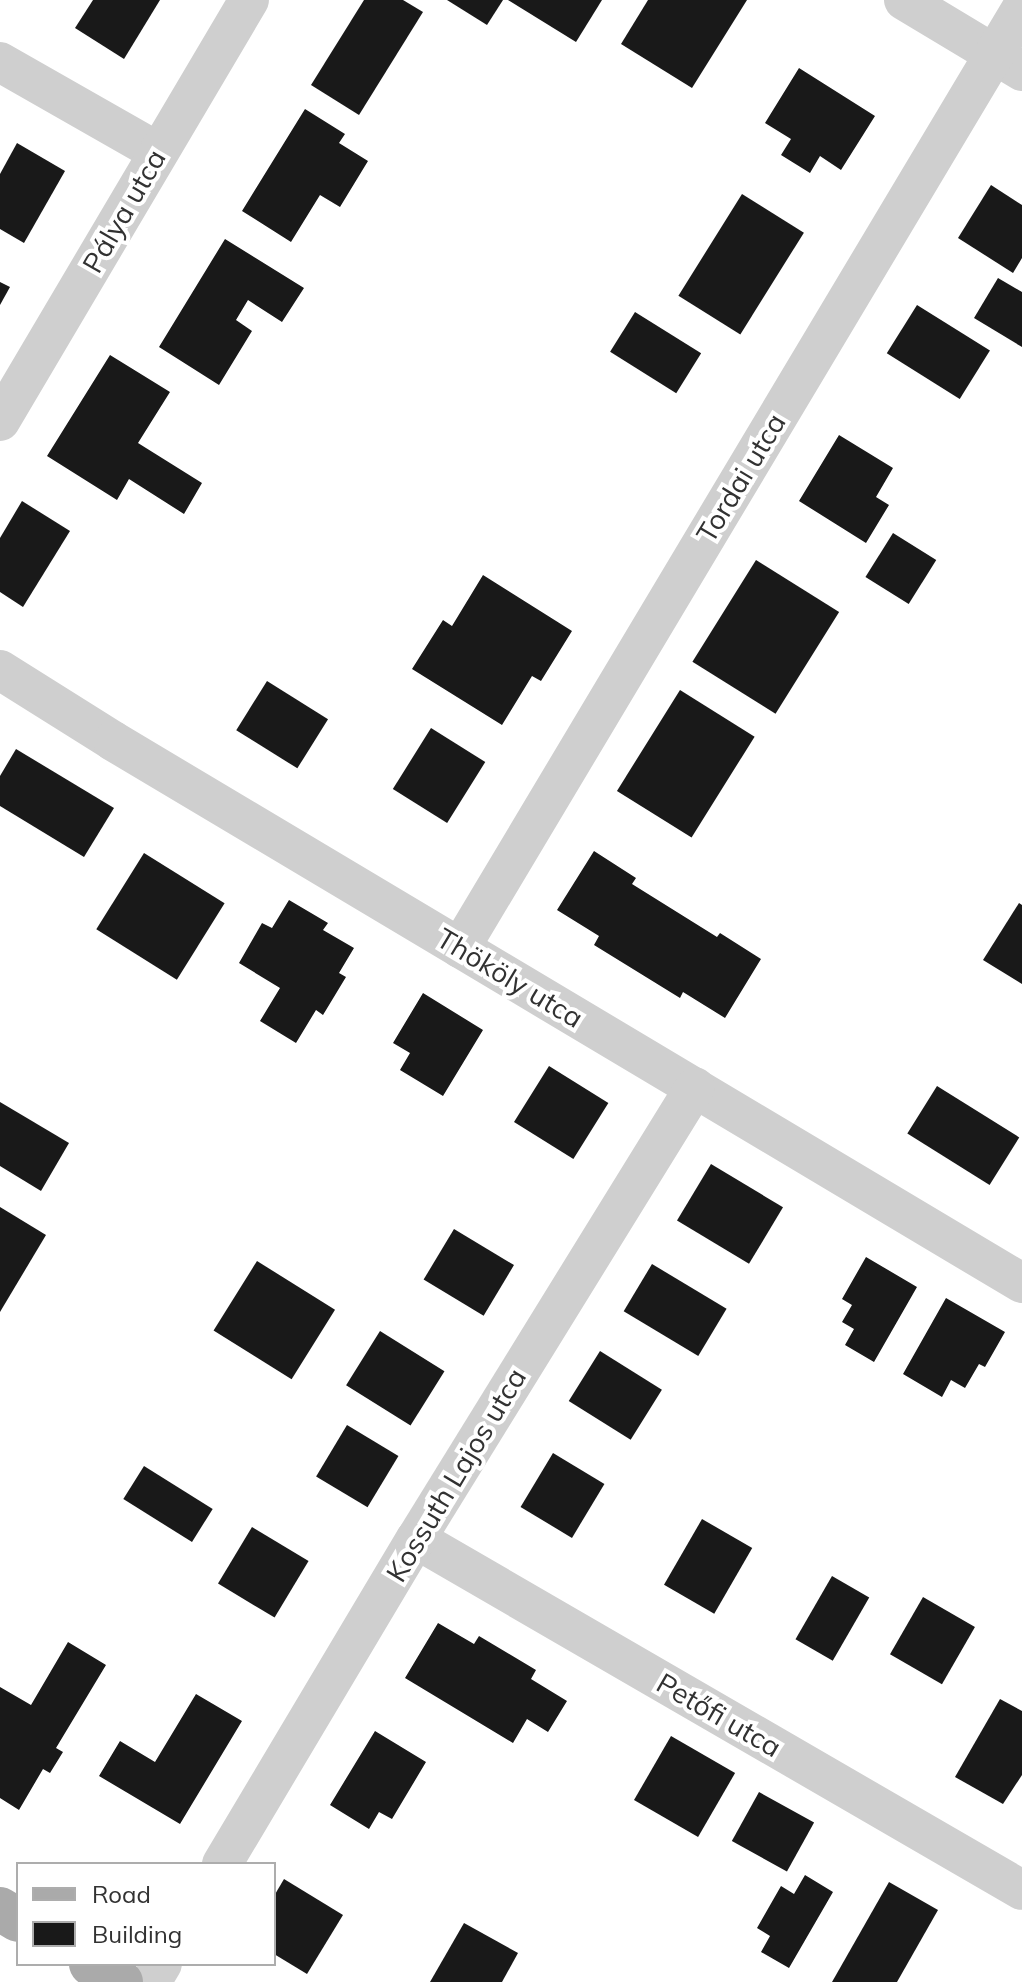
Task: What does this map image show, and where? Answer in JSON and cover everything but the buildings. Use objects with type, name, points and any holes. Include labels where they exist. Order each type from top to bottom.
[{"type":"main road","points":[[94,1966],[121,1982]]},
{"type":"street","name":"Pálya utca","points":[[0,421],[249,0]]},
{"type":"street","points":[[904,0],[1008,63]]},
{"type":"street","name":"Tordai utca","points":[[460,948],[1008,63],[1022,8]]},
{"type":"street","points":[[0,62],[158,152]]},
{"type":"street","name":"Thököly utca","points":[[0,670],[1022,1282]]},
{"type":"street","name":"Kossuth Lajos utca","points":[[223,1862],[416,1539],[695,1087]]},
{"type":"street","name":"Petőfi utca","points":[[416,1539],[1022,1890]]}]
